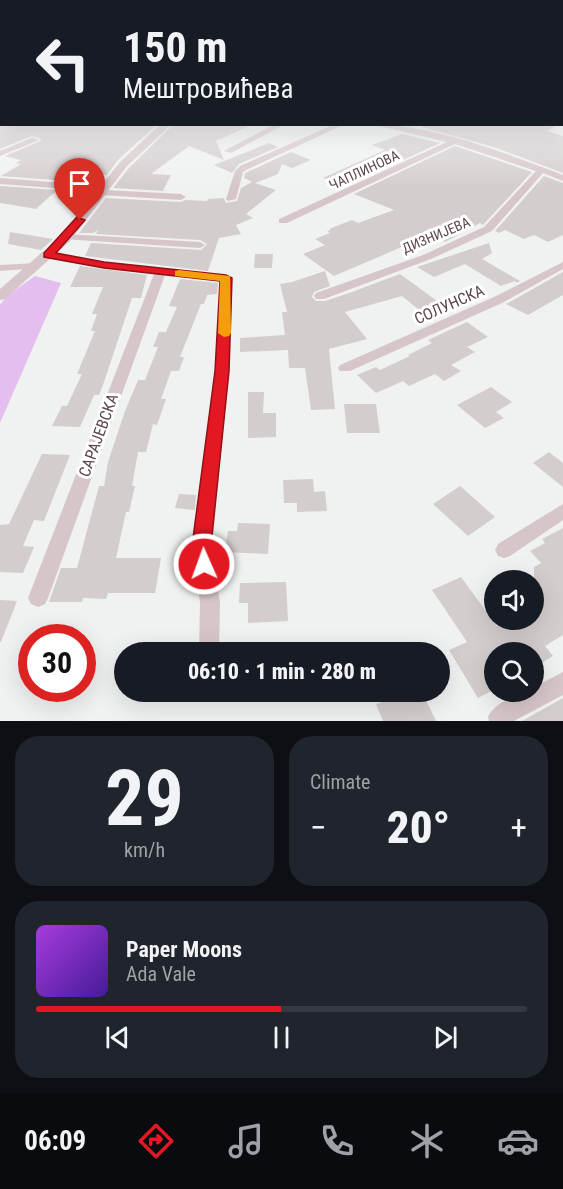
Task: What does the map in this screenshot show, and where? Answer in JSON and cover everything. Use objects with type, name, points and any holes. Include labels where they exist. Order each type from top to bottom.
[{"type":"street","points":[[0,296],[66,237],[135,150],[165,126]]},
{"type":"street","points":[[228,151],[278,126]]},
{"type":"street","points":[[231,199],[239,171],[243,168],[338,126]]},
{"type":"street","points":[[384,126],[456,141],[563,178]]},
{"type":"street","points":[[0,154],[35,140]]},
{"type":"street","name":"ЧАПЛИНОВА","points":[[283,221],[456,141]]},
{"type":"street","name":"ДИЗНИЈЕВА","points":[[320,296],[427,257],[488,229],[542,170]]},
{"type":"street","points":[[0,181],[181,197]]},
{"type":"street","points":[[66,237],[200,245]]},
{"type":"street","points":[[48,255],[160,272],[226,278],[222,371],[201,546],[210,602],[208,642]]},
{"type":"street","name":"СОЛУНСКА","points":[[345,368],[498,300],[563,264]]},
{"type":"street","points":[[0,268],[36,266]]},
{"type":"street","name":"САРАЈЕВСКА","points":[[38,598],[160,272]]},
{"type":"street","points":[[504,550],[563,511]]},
{"type":"street","points":[[499,717],[563,683]]},
{"type":"shaded area","points":[[35,276],[61,283],[0,423],[0,305],[7,296]]},
{"type":"building","points":[[0,126],[155,126],[118,160],[107,175],[79,171],[68,181],[1,176],[21,164],[16,163],[21,160],[5,156],[41,141],[40,138],[31,136],[0,149]]},
{"type":"building","points":[[172,126],[249,126],[216,141],[224,160],[189,146],[151,174],[171,175],[163,190],[165,191],[113,188],[129,168]]},
{"type":"building","points":[[556,126],[547,131],[563,136],[563,173],[494,147],[421,127]]},
{"type":"building","points":[[402,134],[440,143],[341,188],[328,183],[331,181],[323,178],[385,150],[372,145]]},
{"type":"building","points":[[269,143],[278,147],[239,164],[232,173],[214,165]]},
{"type":"building","points":[[455,146],[532,172],[483,225],[480,223],[445,242],[430,235],[334,276],[303,254],[325,245],[315,239],[330,233],[327,231],[331,230],[329,229],[352,220],[358,223],[394,210],[354,194]]},
{"type":"building","points":[[291,152],[311,160],[292,168],[282,164],[278,174],[255,183],[276,190],[246,214],[253,218],[236,225],[241,234],[219,238],[208,271],[85,256],[91,243],[201,250],[207,244],[200,240],[96,234],[98,230],[93,233],[79,233],[106,198],[181,202],[224,198],[226,203],[237,201],[241,188],[252,182],[244,178],[245,173]]},
{"type":"building","points":[[544,176],[563,183],[563,235],[548,242],[534,235],[524,239],[505,230],[499,233],[495,231]]},
{"type":"building","points":[[0,186],[57,190],[36,209],[0,203]]},
{"type":"building","points":[[10,232],[53,239],[41,250],[8,244]]},
{"type":"building","points":[[489,243],[492,253],[482,259],[520,281],[501,286],[465,264],[434,277],[417,267]]},
{"type":"building","points":[[255,254],[273,254],[272,268],[254,268]]},
{"type":"building","points":[[80,266],[147,275],[141,298],[132,298],[99,395],[94,395],[80,427],[52,426],[62,406],[67,406],[82,374],[77,374],[95,331],[91,331],[97,314],[92,314],[103,287],[70,287]]},
{"type":"building","points":[[325,271],[330,286],[314,292],[312,297],[316,301],[325,301],[400,274],[444,306],[424,314],[402,296],[345,312],[367,339],[329,349],[335,409],[311,410],[305,368],[289,368],[288,350],[240,352],[240,338],[285,335],[282,312],[287,312],[280,284]]},
{"type":"building","points":[[563,272],[563,295],[528,315],[506,304]]},
{"type":"building","points":[[180,279],[218,283],[217,294],[207,295],[204,304],[201,304],[180,357],[184,357],[179,371],[171,371],[161,399],[166,399],[157,425],[153,424],[146,452],[138,452],[132,486],[135,486],[129,512],[126,512],[116,558],[161,558],[155,593],[108,593],[106,599],[83,598],[82,602],[49,602],[61,568],[77,568],[99,486],[104,486],[108,462],[125,411],[138,380],[145,380],[158,347],[153,347],[159,332],[166,332],[177,307],[169,306]]},
{"type":"building","points":[[467,322],[488,337],[467,347],[475,352],[451,365],[461,371],[444,381],[435,374],[409,386],[403,381],[376,393],[357,375],[376,367],[380,370],[410,356],[408,355],[432,343],[428,340]]},
{"type":"building","points":[[491,387],[512,402],[496,412],[504,418],[485,428],[457,405]]},
{"type":"building","points":[[248,392],[264,392],[263,413],[276,413],[276,437],[248,438]]},
{"type":"building","points":[[344,404],[376,404],[380,433],[347,433]]},
{"type":"building","points":[[549,452],[563,463],[563,487],[533,463]]},
{"type":"building","points":[[42,454],[70,455],[44,521],[34,520],[23,546],[34,547],[23,573],[0,572],[0,525],[9,524]]},
{"type":"building","points":[[313,479],[314,492],[325,491],[327,511],[297,512],[297,503],[284,503],[283,480]]},
{"type":"building","points":[[460,486],[495,517],[468,536],[433,504]]},
{"type":"building","points":[[179,494],[196,495],[195,510],[175,508]]},
{"type":"building","points":[[238,523],[270,524],[268,554],[225,552],[228,531],[237,531]]},
{"type":"building","points":[[563,528],[563,635],[545,646],[553,656],[544,662],[544,642],[484,642],[484,695],[478,698],[450,652],[450,650],[467,642],[432,590],[461,577],[484,608],[484,630],[544,630],[544,570],[534,570],[534,567],[541,563],[530,551],[545,543],[542,539]]},
{"type":"building","points":[[286,582],[288,621],[248,623],[248,603],[239,603],[240,583]]},
{"type":"building","points":[[0,600],[17,601],[1,642],[0,642]]},
{"type":"building","points":[[563,698],[563,721],[522,721]]},
{"type":"building","points":[[427,702],[436,721],[383,721],[376,704]]},
{"type":"slow traffic","points":[[179,273],[226,278],[228,282],[224,333]]},
{"type":"route","points":[[80,220],[48,255],[160,272],[220,276],[226,278],[228,282],[222,371],[201,546],[204,564]]}]
